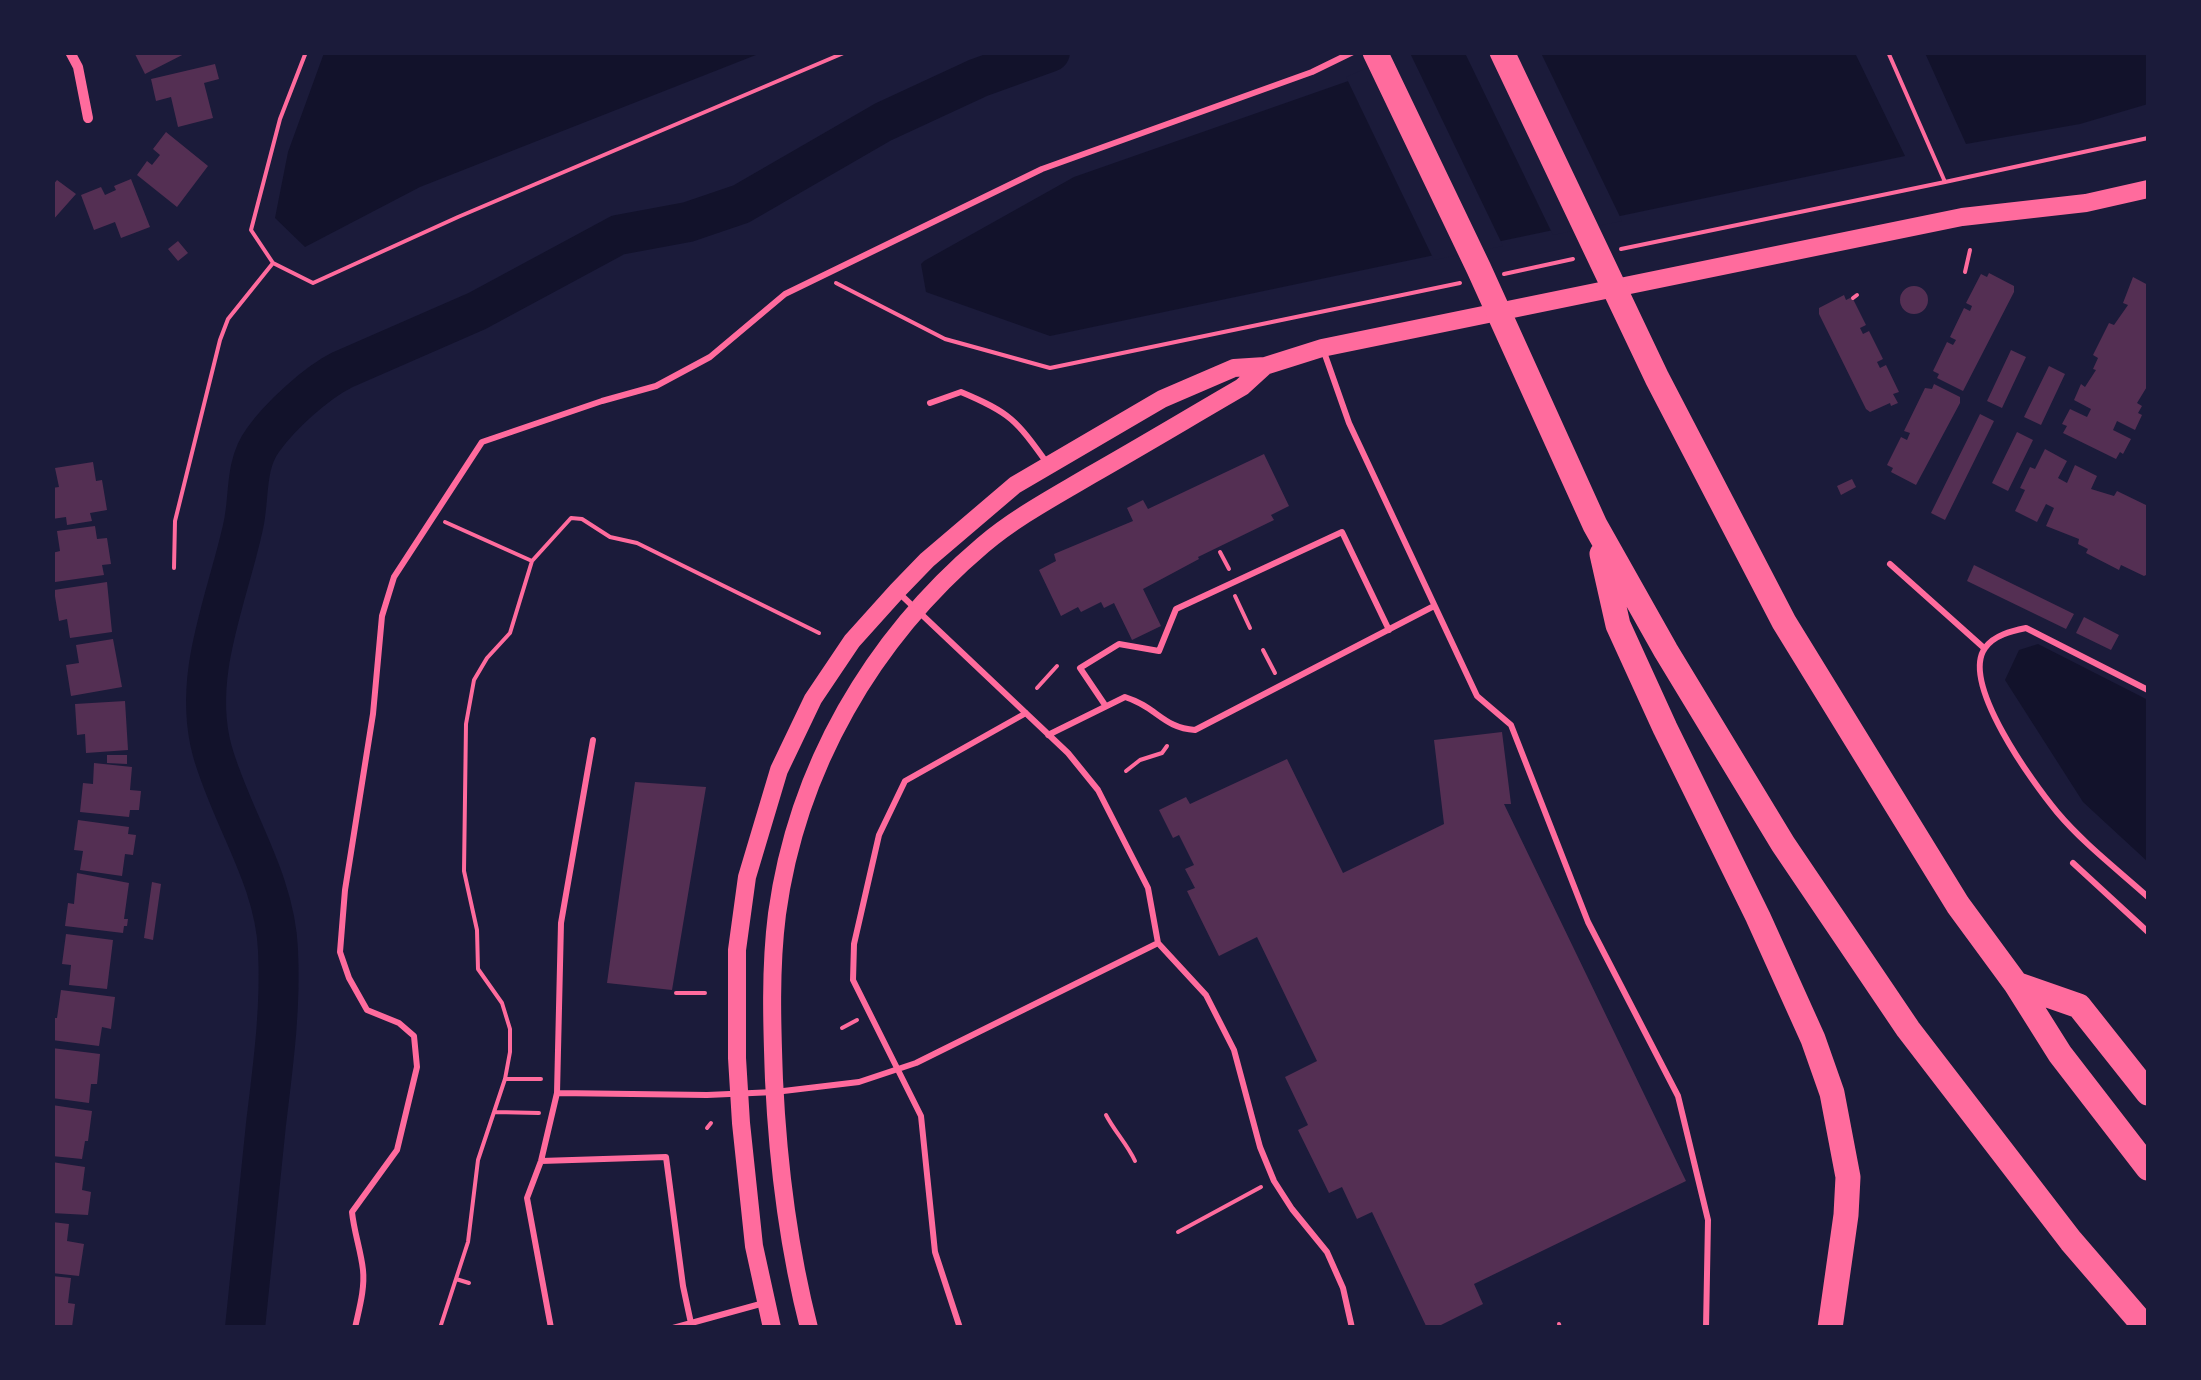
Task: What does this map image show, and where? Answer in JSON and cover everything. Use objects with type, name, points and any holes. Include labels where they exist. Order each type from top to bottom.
[{"type":"highway","points":[[1375,52],[1595,524],[1676,668],[1783,844],[1908,1029],[2072,1240],[2146,1328]]},
{"type":"highway","points":[[1502,52],[1658,378],[1794,638],[1949,892],[2016,984],[2060,1054],[2148,1168]]},
{"type":"highway","points":[[1595,524],[1618,624],[1814,1039],[1832,1093],[1848,1177],[1830,1328]]},
{"type":"highway","points":[[2016,984],[2079,1006],[2148,1093]]},
{"type":"street","points":[[70,52],[78,67],[88,118]]},
{"type":"street","points":[[772,1328],[754,1246],[738,1094],[737,950],[747,877],[778,770],[814,699],[852,641],[926,560],[1015,485],[1162,400],[1234,368],[1264,366],[1322,348],[1962,216],[2086,203],[2148,188]]},
{"type":"street","points":[[809,1328],[788,1234],[771,993],[777,912],[792,846],[812,782],[839,717],[867,672],[916,608],[984,544],[1026,513],[1242,387],[1264,366]]},
{"type":"lane","points":[[355,1328],[363,1270],[352,1212],[396,1150],[417,1066],[414,1036],[399,1023],[367,1010],[340,952],[345,890],[373,714],[382,616],[394,577],[482,442],[602,400],[656,386],[710,357],[785,294],[1042,169],[1312,72],[1353,52]]},
{"type":"lane","points":[[1322,348],[1349,423],[1434,606],[1477,696],[1512,725],[1588,922],[1678,1096],[1708,1220],[1706,1328]]},
{"type":"lane","points":[[930,403],[961,392],[988,404],[1015,419],[1048,464]]},
{"type":"lane","points":[[1104,705],[1080,668],[1119,644],[1160,651],[1176,609],[1342,532],[1388,630]]},
{"type":"lane","points":[[1890,564],[1984,648]]},
{"type":"lane","points":[[897,591],[1086,774],[1114,818],[1148,888],[1158,943],[1206,995],[1234,1050],[1260,1147],[1274,1181],[1327,1252],[1352,1328]]},
{"type":"lane","points":[[1048,735],[1125,697],[1147,704],[1175,728],[1196,730],[1434,606]]},
{"type":"lane","points":[[2148,690],[2026,628],[2005,633],[1984,648],[1978,673],[1982,693],[2017,755],[2058,813],[2148,897]]},
{"type":"lane","points":[[960,1328],[935,1252],[921,1116],[854,980],[857,921],[879,835],[905,780],[1026,713]]},
{"type":"lane","points":[[551,1328],[527,1198],[541,1161],[557,1093],[561,923],[593,740]]},
{"type":"lane","points":[[2073,863],[2148,932]]},
{"type":"lane","points":[[557,1093],[738,1094],[859,1082],[900,1070],[1158,943]]},
{"type":"lane","points":[[541,1161],[666,1157],[692,1325]]},
{"type":"lane","points":[[673,1328],[765,1302]]},
{"type":"path","points":[[306,52],[280,119],[250,230],[273,263],[313,283],[846,52]]},
{"type":"path","points":[[1888,52],[1945,182]]},
{"type":"path","points":[[1614,251],[2148,138]]},
{"type":"path","points":[[1965,272],[1970,250]]},
{"type":"path","points":[[1498,275],[1575,259]]},
{"type":"path","points":[[174,568],[175,521],[220,340],[228,320],[273,263]]},
{"type":"path","points":[[823,276],[946,338],[1050,368],[1458,283]]},
{"type":"path","points":[[433,517],[532,561]]},
{"type":"path","points":[[440,1328],[468,1242],[478,1160],[506,1079],[510,1028],[502,1003],[478,968],[477,930],[464,871],[466,724],[474,680],[487,658],[510,633],[532,561],[571,518],[582,519],[610,537],[637,543],[819,633]]},
{"type":"path","points":[[1220,552],[1229,570]]},
{"type":"path","points":[[1235,596],[1250,628]]},
{"type":"path","points":[[1264,650],[1275,673]]},
{"type":"path","points":[[1038,688],[1057,666]]},
{"type":"path","points":[[1126,771],[1168,746]]},
{"type":"path","points":[[676,993],[705,994]]},
{"type":"path","points":[[842,1028],[857,1020]]},
{"type":"path","points":[[506,1079],[541,1079]]},
{"type":"path","points":[[495,1112],[539,1114]]},
{"type":"path","points":[[1106,1115],[1135,1161]]},
{"type":"path","points":[[1178,1232],[1262,1187]]},
{"type":"path","points":[[456,1280],[469,1283]]},
{"type":"shaded area","points":[[324,52],[761,53],[420,187],[305,247],[275,218],[288,152]]},
{"type":"shaded area","points":[[1415,53],[1855,53],[1905,156],[1050,336],[926,292],[921,264],[924,261],[1074,177],[1374,72]]},
{"type":"shaded area","points":[[1925,53],[2148,53],[2148,104],[2080,124],[1966,144]]},
{"type":"shaded area","points":[[2038,644],[2148,700],[2148,862],[2083,802],[2005,680],[2019,650]]},
{"type":"pier","points":[[1404,52],[1410,53],[1503,246],[1434,260],[1346,77]]},
{"type":"pier","points":[[1465,53],[1541,53],[1622,221],[1553,235]]},
{"type":"building","points":[[134,52],[188,52],[145,74]]},
{"type":"building","points":[[215,64],[219,79],[204,83],[213,118],[178,127],[171,97],[156,101],[151,79]]},
{"type":"building","points":[[166,132],[208,166],[177,207],[137,175],[147,161],[152,165],[160,155],[153,149]]},
{"type":"building","points":[[131,179],[150,227],[121,238],[115,222],[94,230],[81,195],[101,187],[105,195]]},
{"type":"building","points":[[57,180],[76,194],[52,221],[52,186]]},
{"type":"building","points":[[178,241],[188,253],[178,261],[168,249]]},
{"type":"building","points":[[1989,273],[2014,286],[2014,292],[1963,391],[1937,378],[1939,374],[1933,371],[1947,342],[1953,345],[1956,340],[1950,337],[1964,308],[1970,311],[1972,306],[1966,303],[1981,274],[1987,277]]},
{"type":"building","points":[[2133,277],[2148,285],[2148,385],[2137,403],[2142,406],[2138,413],[2142,415],[2135,430],[2117,421],[2113,430],[2131,439],[2116,459],[2063,433],[2067,426],[2062,424],[2070,409],[2087,417],[2091,409],[2074,400],[2081,384],[2085,387],[2096,370],[2093,369],[2098,358],[2093,355],[2109,323],[2114,325],[2128,305],[2123,303]]},
{"type":"building","points":[[1914,286],[1924,290],[1928,300],[1924,310],[1914,314],[1904,310],[1900,300],[1904,290]]},
{"type":"building","points":[[1844,295],[1846,300],[1852,297],[1866,325],[1860,328],[1863,334],[1869,331],[1883,359],[1877,362],[1880,368],[1886,365],[1899,392],[1893,394],[1898,403],[1870,412],[1866,409],[1819,314],[1819,308]]},
{"type":"building","points":[[2011,350],[2026,357],[2002,408],[1987,401]]},
{"type":"building","points":[[2049,366],[2065,374],[2041,425],[2024,417]]},
{"type":"building","points":[[1934,384],[1960,397],[1960,403],[1916,485],[1891,472],[1893,468],[1887,465],[1901,437],[1907,440],[1910,433],[1904,431],[1925,388],[1932,389]]},
{"type":"building","points":[[1980,414],[1994,421],[1945,520],[1931,513]]},
{"type":"building","points":[[2017,432],[2033,440],[2008,491],[1992,483]]},
{"type":"building","points":[[2045,449],[2067,461],[2058,478],[2067,483],[2075,465],[2097,476],[2091,489],[2114,496],[2117,491],[2148,506],[2148,574],[2144,576],[2121,565],[2119,570],[2086,553],[2088,549],[2078,544],[2079,539],[2046,526],[2054,508],[2046,504],[2037,522],[2015,511],[2030,467],[2035,469]]},
{"type":"building","points":[[1264,454],[1289,506],[1271,515],[1274,520],[1143,589],[1161,626],[1132,640],[1114,603],[1104,608],[1101,602],[1081,612],[1078,607],[1061,616],[1039,570],[1056,561],[1054,554],[1133,521],[1127,508],[1143,500],[1148,509]]},
{"type":"building","points":[[93,462],[96,481],[102,480],[107,510],[90,513],[92,521],[67,525],[66,517],[52,519],[52,488],[59,487],[55,468]]},
{"type":"building","points":[[1852,479],[1856,487],[1841,495],[1837,486]]},
{"type":"building","points":[[95,526],[97,539],[107,538],[111,564],[102,565],[104,575],[55,582],[52,553],[60,551],[57,531]]},
{"type":"building","points":[[1974,565],[2074,614],[2066,629],[1967,581]]},
{"type":"building","points":[[107,582],[112,632],[70,638],[67,619],[59,621],[54,590]]},
{"type":"building","points":[[2084,617],[2119,635],[2111,650],[2076,633]]},
{"type":"building","points":[[113,639],[122,687],[71,696],[66,665],[79,663],[76,645]]},
{"type":"building","points":[[125,701],[128,750],[86,753],[85,734],[77,735],[75,704]]},
{"type":"building","points":[[1502,732],[1511,804],[1504,804],[1686,1181],[1474,1284],[1483,1304],[1435,1328],[1427,1328],[1372,1212],[1357,1219],[1342,1187],[1329,1193],[1298,1130],[1308,1125],[1285,1077],[1317,1061],[1257,937],[1219,956],[1187,891],[1195,888],[1185,869],[1194,865],[1179,835],[1173,838],[1159,810],[1186,797],[1190,804],[1287,759],[1343,873],[1444,824],[1434,740]]},
{"type":"building","points":[[107,755],[127,755],[127,764],[107,763]]},
{"type":"building","points":[[94,763],[132,767],[130,790],[141,791],[139,810],[130,810],[129,817],[80,812],[83,783],[93,784]]},
{"type":"building","points":[[635,782],[706,787],[672,990],[607,983]]},
{"type":"building","points":[[78,820],[129,827],[128,834],[136,835],[133,855],[125,854],[122,876],[80,870],[83,851],[74,850]]},
{"type":"building","points":[[77,873],[129,883],[124,919],[128,919],[123,933],[65,926],[68,903],[74,904]]},
{"type":"building","points":[[152,882],[161,884],[153,940],[144,938]]},
{"type":"building","points":[[66,934],[113,940],[107,989],[69,985],[71,965],[62,964]]},
{"type":"building","points":[[61,990],[115,997],[111,1029],[102,1027],[99,1046],[52,1040]]},
{"type":"building","points":[[52,1048],[100,1054],[97,1084],[91,1084],[89,1103],[52,1098]]},
{"type":"building","points":[[52,1105],[92,1111],[82,1159],[52,1156]]},
{"type":"building","points":[[52,1162],[85,1167],[82,1190],[91,1192],[88,1215],[52,1213]]},
{"type":"building","points":[[52,1222],[69,1224],[67,1241],[84,1244],[79,1276],[52,1273]]},
{"type":"building","points":[[52,1276],[71,1278],[68,1303],[75,1304],[72,1327],[52,1328]]},
{"type":"waterway","points":[[245,1328],[276,1037],[278,950],[261,873],[212,750],[206,694],[214,638],[243,527],[250,471],[263,440],[299,401],[342,370],[477,311],[618,235],[688,222],[741,204],[883,122],[978,78],[1050,52]]}]
